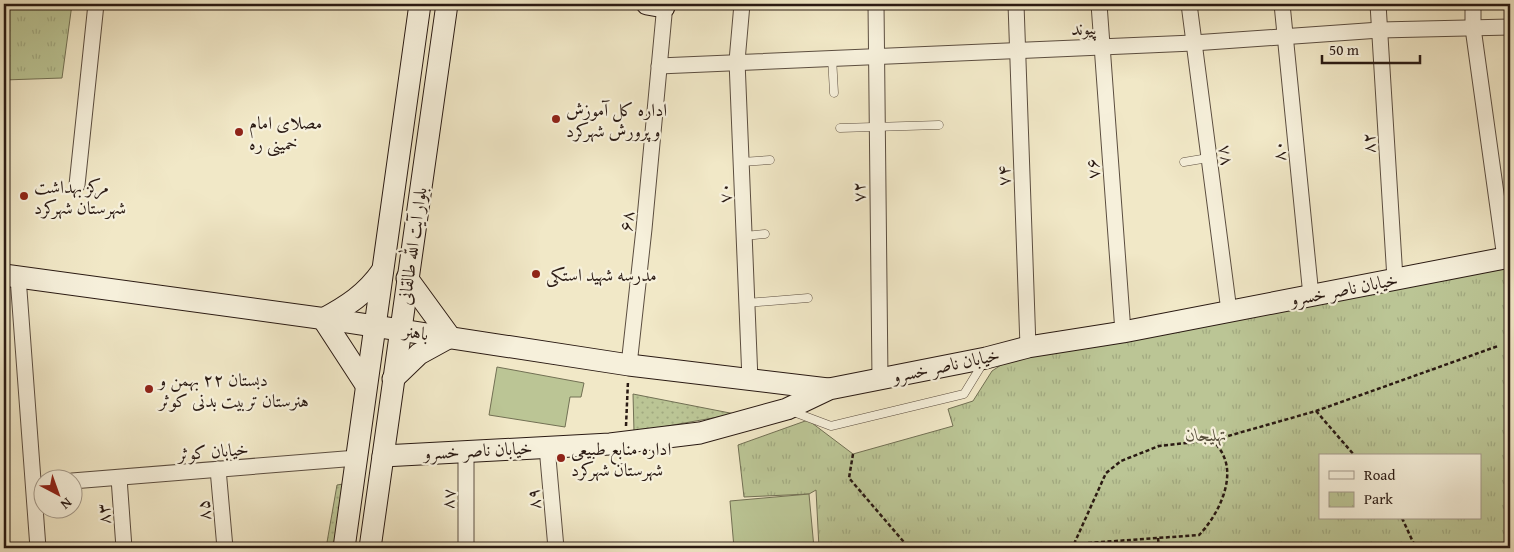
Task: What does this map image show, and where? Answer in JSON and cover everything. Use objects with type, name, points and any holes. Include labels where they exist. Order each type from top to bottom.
[{"type":"main road","name":"بلوار آیت الله طالقانی","points":[[344,548],[420,4]]},
{"type":"main road","name":"بلوار آیت الله طالقانی","points":[[370,548],[447,4]]},
{"type":"main road","name":"خیابان ناصر خسرو","points":[[384,456],[625,442],[700,433],[787,409],[829,389],[1028,348],[1123,332],[1507,258]]},
{"type":"main road","points":[[366,385],[323,319],[357,300],[373,284],[382,271]]},
{"type":"main road","name":"باهنر","points":[[11,276],[374,326],[629,365],[829,389]]},
{"type":"main road","points":[[393,379],[419,354],[450,337],[407,278]]},
{"type":"street","points":[[77,184],[96,4]]},
{"type":"street","name":"۷۰","points":[[742,4],[737,61],[750,380]]},
{"type":"street","name":"۷۲","points":[[876,4],[875,56],[880,379]]},
{"type":"street","name":"۷۴","points":[[1016,4],[1028,348]]},
{"type":"street","name":"۷۶","points":[[1099,4],[1123,332]]},
{"type":"street","name":"۷۸","points":[[1189,4],[1229,311]]},
{"type":"street","name":"۸۰","points":[[1282,4],[1311,296]]},
{"type":"street","name":"۸۲","points":[[1378,4],[1395,280]]},
{"type":"street","points":[[1473,4],[1473,28],[1507,258]]},
{"type":"street","name":"۶۸","points":[[629,365],[659,66],[659,5]]},
{"type":"street","name":"پیوند","points":[[659,66],[737,61],[1193,43],[1380,30],[1510,26]]},
{"type":"street","points":[[11,276],[36,470]]},
{"type":"street","name":"۸۹","points":[[547,447],[556,548]]},
{"type":"street","name":"۸۷","points":[[466,450],[466,548]]},
{"type":"street","name":"خیابان کوثر","points":[[82,480],[357,458]]},
{"type":"street","name":"۸۵","points":[[218,470],[224,548]]},
{"type":"street","name":"۸۳","points":[[119,478],[124,548]]},
{"type":"street","points":[[38,520],[38,548]]},
{"type":"lane","points":[[832,57],[834,93]]},
{"type":"lane","points":[[840,128],[939,125]]},
{"type":"lane","points":[[1184,162],[1208,158]]},
{"type":"lane","points":[[742,162],[770,160]]},
{"type":"lane","points":[[745,236],[765,234]]},
{"type":"lane","points":[[748,303],[808,298]]},
{"type":"lane","points":[[787,409],[831,426],[964,394],[986,358]]},
{"type":"path","points":[[1074,544],[1106,473],[1121,461],[1159,446],[1214,440],[1316,411],[1498,346]]},
{"type":"path","points":[[625,442],[629,365]]},
{"type":"path","points":[[1316,411],[1353,454]]},
{"type":"path","points":[[1056,548],[1074,544],[1199,535],[1216,513],[1227,477],[1225,458],[1214,440]]},
{"type":"path","points":[[853,454],[849,478],[909,548]]},
{"type":"path","points":[[1403,520],[1418,548]]},
{"type":"path","points":[[1158,538],[1159,548]]},
{"type":"green space","points":[[4,4],[72,4],[62,78],[4,80]]},
{"type":"green space","name":"تهلیجان","points":[[1510,268],[1510,548],[819,548],[816,490],[809,494],[744,497],[738,445],[808,420],[853,454],[953,426],[948,409],[973,401],[992,371],[1028,347]]},
{"type":"green space","points":[[497,367],[584,383],[581,397],[570,397],[565,427],[489,415]]},
{"type":"green space","points":[[633,394],[735,414],[634,432]]},
{"type":"green space","points":[[349,483],[339,548],[326,548],[337,485]]},
{"type":"green space","points":[[809,494],[814,548],[734,548],[730,501]]},
{"type":"place","name":"اداره کل آموزش و پرورش شهرکرد","points":[[556,119]]},
{"type":"place","name":"مصلای امام خمینی ره","points":[[239,132]]},
{"type":"place","name":"مرکز بهداشت شهرستان شهرکرد","points":[[24,196]]},
{"type":"place","name":"مدرسه شهید استکی","points":[[536,274]]},
{"type":"place","name":"دبستان ۲۲ بهمن و هنرستان تربیت بدنی کوثر","points":[[149,389]]},
{"type":"place","name":"اداره منابع طبیعی شهرستان شهرکرد","points":[[561,458]]}]
